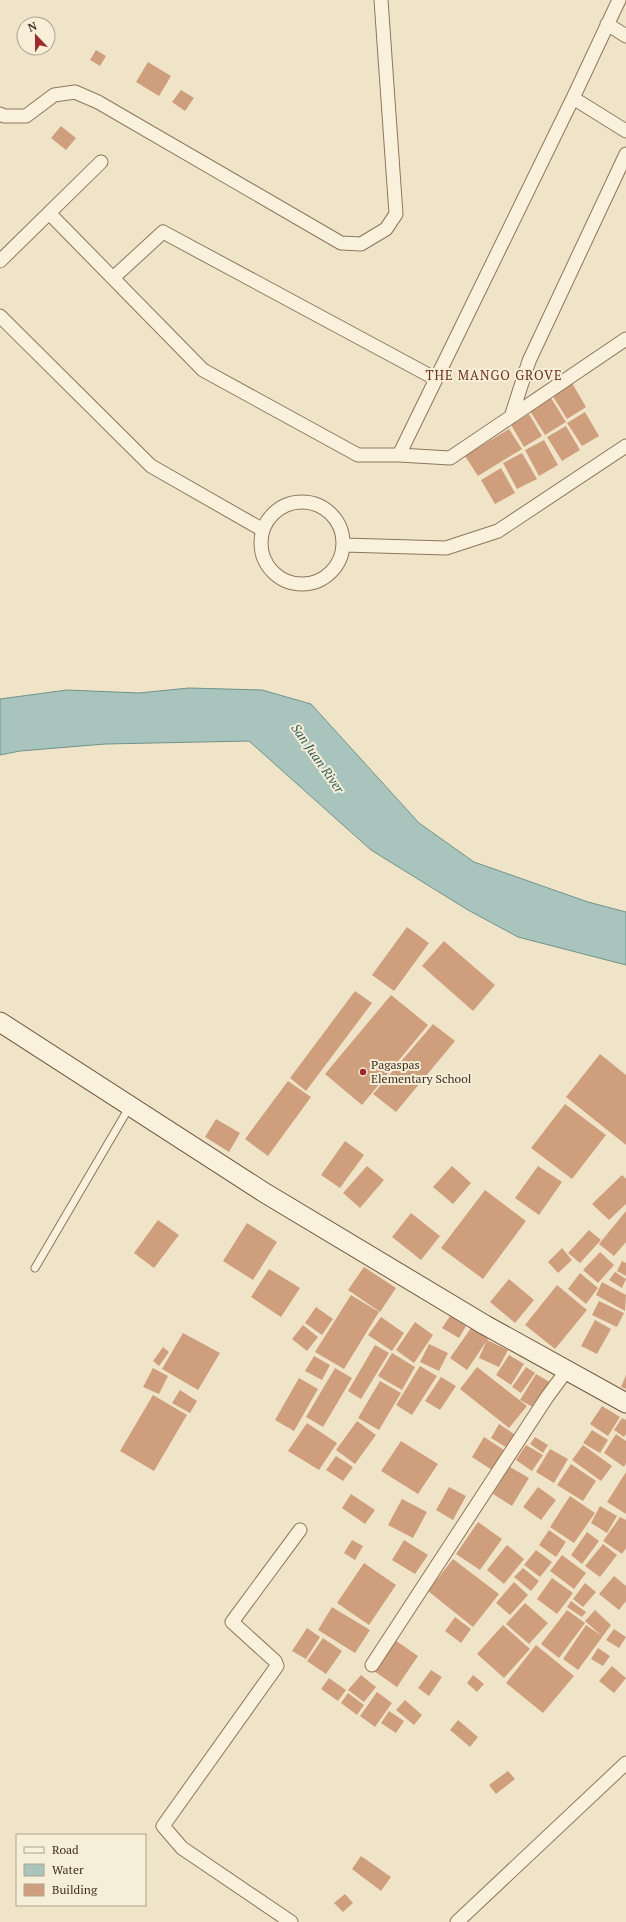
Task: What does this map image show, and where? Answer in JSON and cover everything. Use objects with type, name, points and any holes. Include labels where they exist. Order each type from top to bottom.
[{"type":"main road","points":[[0,1022],[265,1193],[485,1325],[626,1403]]},
{"type":"street","points":[[0,114],[4,116],[26,116],[54,95],[75,92],[98,102],[341,243],[361,244],[386,229],[396,214],[380,0]]},
{"type":"street","points":[[399,455],[573,98],[619,0]]},
{"type":"street","points":[[607,24],[626,36]]},
{"type":"street","points":[[573,98],[626,131]]},
{"type":"street","points":[[511,417],[529,361],[626,154]]},
{"type":"street","points":[[0,261],[101,162]]},
{"type":"street","points":[[49,213],[203,370],[358,455],[399,455],[450,458],[626,339]]},
{"type":"street","points":[[113,278],[163,232],[436,379]]},
{"type":"street","points":[[0,316],[151,466],[263,530]]},
{"type":"street","points":[[344,545],[446,548],[498,531],[626,446]]},
{"type":"street","points":[[303,501],[320,505],[334,516],[342,529],[344,545],[340,560],[330,573],[316,581],[301,584],[286,581],[274,572],[265,560],[261,546],[263,530],[272,515],[286,505],[303,501]]},
{"type":"street","points":[[372,1665],[547,1397],[567,1370]]},
{"type":"street","points":[[291,1922],[182,1848],[163,1826],[277,1666],[275,1661],[232,1622],[300,1530]]},
{"type":"street","points":[[456,1922],[626,1763]]},
{"type":"lane","points":[[35,1268],[130,1106]]},
{"type":"water","name":"San Juan River","points":[[189,688],[262,690],[311,704],[419,823],[474,862],[588,902],[626,912],[626,965],[518,937],[468,910],[371,850],[249,741],[105,744],[20,751],[0,755],[0,699],[67,690],[139,693]]},
{"type":"building","points":[[96,50],[106,56],[100,66],[90,60]]},
{"type":"building","points":[[148,62],[171,76],[159,96],[136,82]]},
{"type":"building","points":[[181,90],[194,98],[185,111],[172,102]]},
{"type":"building","points":[[61,126],[76,138],[66,150],[51,138]]},
{"type":"building","points":[[572,383],[586,407],[567,419],[552,395]]},
{"type":"building","points":[[551,398],[566,422],[545,435],[530,411]]},
{"type":"building","points":[[585,412],[599,436],[582,446],[567,423]]},
{"type":"building","points":[[529,414],[542,436],[524,447],[511,425]]},
{"type":"building","points":[[566,426],[580,450],[562,461],[547,437]]},
{"type":"building","points":[[509,429],[522,449],[478,476],[465,456]]},
{"type":"building","points":[[544,440],[558,465],[539,476],[525,450]]},
{"type":"building","points":[[522,453],[537,479],[517,489],[503,463]]},
{"type":"building","points":[[501,468],[515,493],[495,504],[481,480]]},
{"type":"building","points":[[407,927],[429,943],[394,991],[372,975]]},
{"type":"building","points":[[444,941],[495,985],[473,1011],[422,966]]},
{"type":"building","points":[[355,991],[372,1003],[306,1091],[290,1078]]},
{"type":"building","points":[[391,995],[428,1025],[362,1105],[325,1074]]},
{"type":"building","points":[[433,1024],[455,1041],[396,1112],[373,1094]]},
{"type":"building","points":[[600,1054],[626,1075],[626,1145],[566,1097]]},
{"type":"building","points":[[288,1081],[311,1097],[268,1156],[245,1139]]},
{"type":"building","points":[[565,1104],[606,1135],[572,1179],[531,1148]]},
{"type":"building","points":[[216,1119],[240,1133],[229,1152],[205,1137]]},
{"type":"building","points":[[345,1141],[364,1155],[340,1188],[321,1175]]},
{"type":"building","points":[[367,1166],[384,1180],[360,1208],[343,1193]]},
{"type":"building","points":[[452,1166],[471,1183],[453,1204],[433,1187]]},
{"type":"building","points":[[538,1166],[562,1182],[539,1215],[515,1198]]},
{"type":"building","points":[[622,1175],[626,1179],[626,1204],[609,1220],[592,1204]]},
{"type":"building","points":[[485,1190],[526,1221],[483,1279],[441,1248]]},
{"type":"building","points":[[626,1211],[626,1242],[614,1256],[599,1244]]},
{"type":"building","points":[[411,1213],[440,1236],[421,1260],[392,1237]]},
{"type":"building","points":[[158,1220],[179,1235],[154,1268],[134,1253]]},
{"type":"building","points":[[247,1223],[277,1242],[253,1280],[223,1261]]},
{"type":"building","points":[[589,1230],[601,1240],[580,1263],[568,1253]]},
{"type":"building","points":[[562,1248],[572,1260],[558,1273],[548,1262]]},
{"type":"building","points":[[600,1252],[614,1265],[598,1283],[583,1270]]},
{"type":"building","points":[[622,1261],[626,1263],[626,1276],[617,1271]]},
{"type":"building","points":[[364,1267],[396,1288],[380,1312],[348,1290]]},
{"type":"building","points":[[269,1269],[300,1288],[281,1317],[251,1297]]},
{"type":"building","points":[[615,1272],[626,1279],[622,1288],[609,1280]]},
{"type":"building","points":[[580,1273],[598,1288],[586,1304],[568,1289]]},
{"type":"building","points":[[509,1279],[534,1300],[515,1323],[490,1302]]},
{"type":"building","points":[[602,1282],[626,1295],[625,1311],[596,1295]]},
{"type":"building","points":[[557,1285],[587,1310],[555,1349],[525,1325]]},
{"type":"building","points":[[351,1295],[379,1312],[344,1369],[315,1352]]},
{"type":"building","points":[[599,1301],[624,1313],[617,1327],[592,1315]]},
{"type":"building","points":[[316,1307],[333,1319],[322,1335],[305,1323]]},
{"type":"building","points":[[450,1316],[466,1326],[459,1338],[442,1328]]},
{"type":"building","points":[[381,1317],[404,1333],[392,1351],[368,1335]]},
{"type":"building","points":[[595,1320],[611,1329],[597,1354],[581,1346]]},
{"type":"building","points":[[415,1322],[433,1335],[414,1363],[396,1350]]},
{"type":"building","points":[[303,1325],[318,1337],[307,1351],[292,1339]]},
{"type":"building","points":[[471,1328],[488,1339],[467,1370],[450,1358]]},
{"type":"building","points":[[183,1333],[220,1353],[198,1390],[162,1369]]},
{"type":"building","points":[[487,1340],[508,1350],[499,1367],[479,1358]]},
{"type":"building","points":[[429,1344],[448,1353],[439,1371],[420,1362]]},
{"type":"building","points":[[375,1345],[389,1353],[361,1399],[348,1391]]},
{"type":"building","points":[[163,1347],[169,1352],[159,1366],[153,1361]]},
{"type":"building","points":[[392,1353],[415,1367],[402,1390],[378,1376]]},
{"type":"building","points":[[509,1355],[524,1364],[511,1385],[496,1375]]},
{"type":"building","points":[[314,1356],[330,1365],[322,1380],[305,1371]]},
{"type":"building","points":[[420,1366],[437,1376],[412,1415],[396,1405]]},
{"type":"building","points":[[477,1367],[527,1406],[509,1428],[460,1389]]},
{"type":"building","points":[[526,1367],[535,1373],[521,1393],[512,1387]]},
{"type":"building","points":[[153,1368],[168,1376],[159,1394],[143,1387]]},
{"type":"building","points":[[335,1368],[352,1378],[323,1427],[306,1417]]},
{"type":"building","points":[[536,1374],[553,1384],[538,1410],[520,1400]]},
{"type":"building","points":[[626,1375],[626,1389],[621,1387]]},
{"type":"building","points":[[441,1377],[456,1386],[440,1410],[425,1401]]},
{"type":"building","points":[[299,1378],[318,1389],[294,1431],[275,1420]]},
{"type":"building","points":[[380,1381],[401,1393],[379,1430],[358,1418]]},
{"type":"building","points":[[180,1390],[197,1401],[190,1413],[172,1403]]},
{"type":"building","points":[[153,1395],[187,1415],[154,1471],[120,1451]]},
{"type":"building","points":[[602,1406],[620,1417],[608,1436],[590,1424]]},
{"type":"building","points":[[622,1418],[626,1420],[626,1434],[624,1437],[614,1430]]},
{"type":"building","points":[[357,1421],[376,1435],[355,1464],[336,1450]]},
{"type":"building","points":[[307,1423],[337,1443],[319,1470],[288,1451]]},
{"type":"building","points":[[499,1424],[517,1436],[509,1449],[491,1438]]},
{"type":"building","points":[[592,1430],[608,1440],[600,1453],[583,1443]]},
{"type":"building","points":[[616,1434],[626,1441],[626,1463],[624,1467],[604,1453]]},
{"type":"building","points":[[484,1437],[504,1450],[492,1470],[472,1457]]},
{"type":"building","points":[[535,1437],[548,1445],[543,1453],[530,1444]]},
{"type":"building","points":[[401,1441],[438,1464],[418,1494],[381,1471]]},
{"type":"building","points":[[526,1445],[543,1455],[532,1471],[516,1460]]},
{"type":"building","points":[[583,1445],[612,1466],[601,1481],[572,1460]]},
{"type":"building","points":[[550,1449],[568,1459],[554,1483],[536,1472]]},
{"type":"building","points":[[336,1456],[353,1467],[343,1481],[326,1470]]},
{"type":"building","points":[[571,1464],[596,1481],[583,1501],[557,1485]]},
{"type":"building","points":[[510,1467],[529,1478],[512,1506],[493,1494]]},
{"type":"building","points":[[626,1472],[626,1514],[607,1502]]},
{"type":"building","points":[[449,1487],[466,1496],[453,1520],[436,1510]]},
{"type":"building","points":[[538,1487],[556,1500],[541,1520],[523,1507]]},
{"type":"building","points":[[351,1494],[375,1510],[365,1524],[342,1508]]},
{"type":"building","points":[[570,1496],[595,1513],[574,1543],[550,1527]]},
{"type":"building","points":[[402,1499],[427,1512],[413,1538],[388,1525]]},
{"type":"building","points":[[600,1506],[617,1516],[607,1533],[591,1523]]},
{"type":"building","points":[[620,1517],[626,1520],[626,1548],[622,1554],[603,1541]]},
{"type":"building","points":[[478,1522],[502,1539],[480,1570],[456,1554]]},
{"type":"building","points":[[549,1530],[566,1542],[556,1557],[539,1545]]},
{"type":"building","points":[[587,1532],[599,1541],[582,1564],[571,1555]]},
{"type":"building","points":[[352,1540],[363,1546],[355,1560],[344,1553]]},
{"type":"building","points":[[404,1540],[428,1555],[415,1574],[392,1560]]},
{"type":"building","points":[[603,1544],[617,1555],[600,1577],[585,1566]]},
{"type":"building","points":[[507,1545],[524,1559],[504,1584],[487,1570]]},
{"type":"building","points":[[536,1550],[552,1562],[540,1577],[524,1565]]},
{"type":"building","points":[[562,1555],[586,1573],[574,1589],[550,1571]]},
{"type":"building","points":[[453,1559],[499,1594],[473,1627],[428,1591]]},
{"type":"building","points":[[364,1563],[396,1585],[369,1625],[337,1603]]},
{"type":"building","points":[[523,1568],[539,1581],[531,1591],[514,1577]]},
{"type":"building","points":[[614,1576],[626,1586],[626,1601],[619,1610],[599,1594]]},
{"type":"building","points":[[552,1578],[573,1593],[557,1614],[537,1599]]},
{"type":"building","points":[[514,1582],[528,1595],[510,1615],[496,1603]]},
{"type":"building","points":[[585,1583],[596,1592],[583,1607],[573,1599]]},
{"type":"building","points":[[571,1601],[586,1612],[582,1617],[567,1607]]},
{"type":"building","points":[[525,1603],[548,1623],[529,1644],[506,1624]]},
{"type":"building","points":[[332,1607],[370,1630],[355,1653],[318,1630]]},
{"type":"building","points":[[567,1610],[585,1623],[559,1658],[541,1644]]},
{"type":"building","points":[[595,1610],[611,1625],[578,1670],[563,1659],[586,1625],[602,1636],[585,1621]]},
{"type":"building","points":[[455,1617],[471,1629],[461,1643],[445,1631]]},
{"type":"building","points":[[503,1625],[530,1649],[504,1678],[477,1654]]},
{"type":"building","points":[[307,1628],[320,1637],[306,1659],[292,1651]]},
{"type":"building","points":[[614,1629],[626,1637],[619,1648],[606,1640]]},
{"type":"building","points":[[323,1638],[342,1651],[326,1674],[307,1661]]},
{"type":"building","points":[[395,1640],[418,1656],[397,1687],[374,1671]]},
{"type":"building","points":[[536,1645],[574,1676],[543,1713],[506,1683]]},
{"type":"building","points":[[598,1648],[610,1656],[603,1666],[591,1659]]},
{"type":"building","points":[[612,1666],[626,1678],[614,1693],[599,1681]]},
{"type":"building","points":[[431,1670],[442,1677],[429,1696],[418,1688]]},
{"type":"building","points":[[361,1675],[376,1687],[364,1702],[348,1690]]},
{"type":"building","points":[[473,1675],[484,1684],[477,1692],[467,1683]]},
{"type":"building","points":[[329,1678],[346,1690],[338,1701],[321,1689]]},
{"type":"building","points":[[377,1692],[392,1703],[375,1727],[360,1716]]},
{"type":"building","points":[[348,1693],[364,1705],[357,1715],[341,1703]]},
{"type":"building","points":[[405,1700],[422,1715],[414,1725],[396,1710]]},
{"type":"building","points":[[389,1711],[404,1721],[396,1733],[381,1723]]},
{"type":"building","points":[[458,1720],[478,1737],[470,1747],[450,1730]]},
{"type":"building","points":[[508,1771],[515,1779],[496,1794],[489,1785]]},
{"type":"building","points":[[361,1856],[391,1877],[381,1891],[352,1869]]},
{"type":"building","points":[[345,1894],[353,1903],[343,1912],[334,1903]]},
{"type":"place","name":"Pagaspas Elementary School","points":[[363,1072]]},
{"type":"district","name":"THE MANGO GROVE","points":[[494,375]]}]
